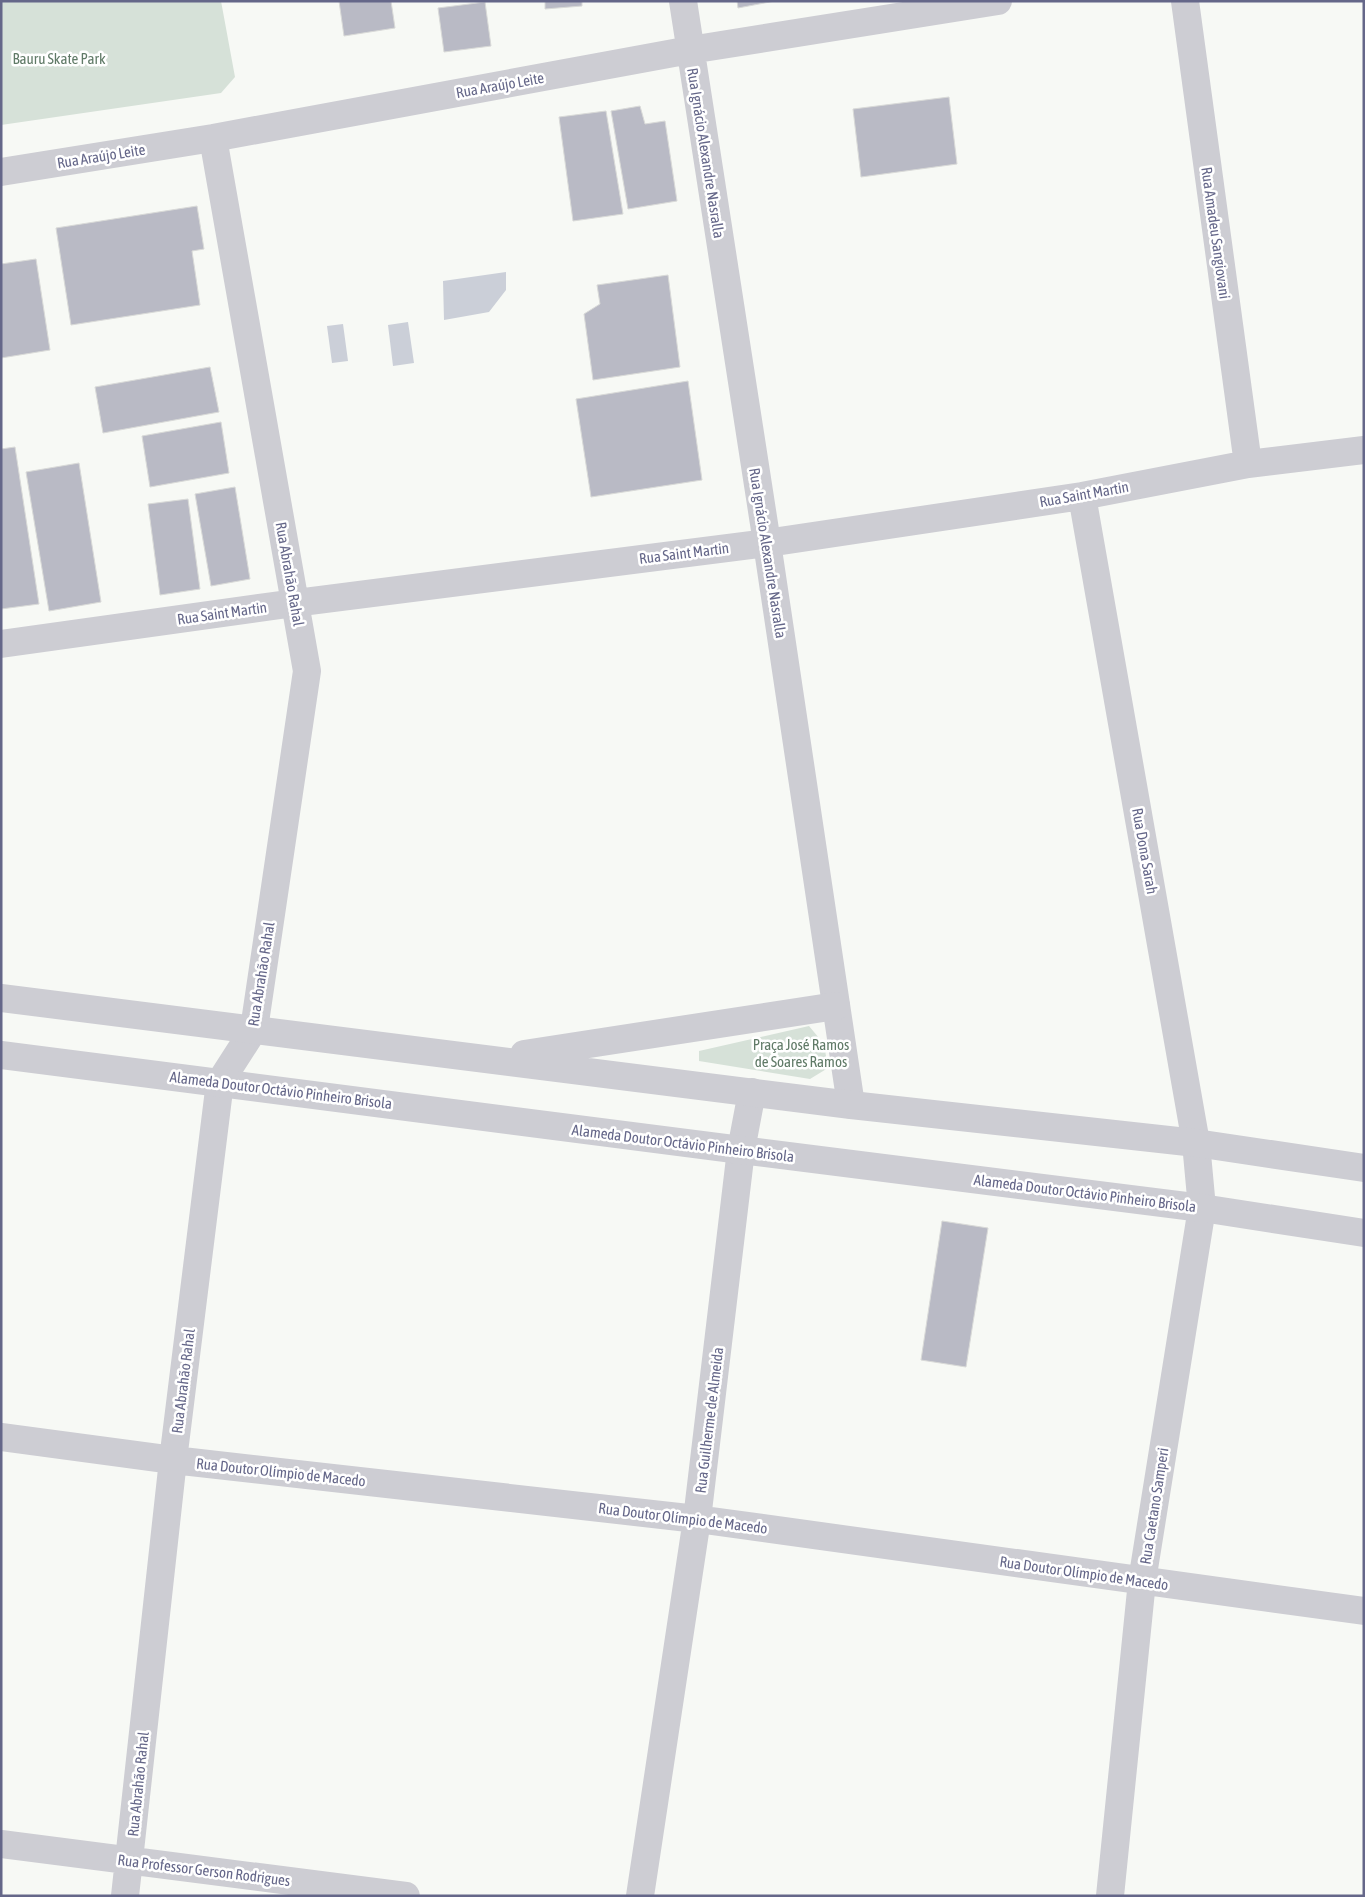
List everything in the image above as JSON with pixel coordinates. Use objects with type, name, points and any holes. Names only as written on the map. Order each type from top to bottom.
[{"type":"street","name":"Rua Ignácio Alexandre Nasralla","points":[[683,1],[767,543],[851,1105]]},
{"type":"street","name":"Rua Araújo Leite","points":[[1,172],[213,138],[690,50],[998,1]]},
{"type":"street","name":"Rua Amadeu Sangiovani","points":[[1185,1],[1248,464]]},
{"type":"street","name":"Rua Abrahão Rahal","points":[[125,1896],[173,1460],[220,1082],[254,1029],[307,671],[213,138]]},
{"type":"street","name":"Rua Saint Martin","points":[[1,644],[295,603],[767,543],[1082,496],[1248,464],[1364,450]]},
{"type":"street","name":"Rua Dona Sarah","points":[[1082,496],[1196,1144],[1202,1208]]},
{"type":"street","points":[[1,998],[851,1105],[1196,1144],[1364,1168]]},
{"type":"street","points":[[494,1059],[836,1006]]},
{"type":"street","name":"Alameda Doutor Octávio Pinheiro Brisola","points":[[1,1055],[1202,1208],[1364,1233]]},
{"type":"street","name":"Rua Guilherme de Almeida","points":[[640,1896],[697,1518],[741,1150],[752,1092]]},
{"type":"street","name":"Rua Caetano Samperi","points":[[1110,1896],[1142,1582],[1202,1208]]},
{"type":"street","name":"Rua Doutor Olímpio de Macedo","points":[[1,1437],[173,1460],[697,1518],[1142,1582],[1364,1611]]},
{"type":"street","name":"Rua Professor Gerson Rodrigues","points":[[1,1844],[406,1896]]},
{"type":"green space","name":"Bauru Skate Park","points":[[1,1],[221,1],[235,77],[221,93],[1,125]]},
{"type":"green space","name":"Praça José Ramos de Soares Ramos","points":[[809,1026],[824,1044],[828,1068],[810,1079],[699,1061],[699,1051]]},
{"type":"shaded area","points":[[506,272],[506,290],[489,312],[444,320],[443,281]]},
{"type":"shaded area","points":[[408,322],[414,363],[393,366],[388,325]]},
{"type":"shaded area","points":[[343,324],[348,361],[332,363],[327,326]]},
{"type":"building","points":[[339,1],[391,1],[395,28],[344,36]]},
{"type":"building","points":[[545,1],[582,1],[582,6],[545,9]]},
{"type":"building","points":[[737,1],[775,1],[738,8]]},
{"type":"building","points":[[485,2],[491,46],[444,52],[438,8]]},
{"type":"building","points":[[949,97],[957,164],[861,177],[853,109]]},
{"type":"building","points":[[640,106],[645,124],[665,121],[677,201],[628,209],[611,111]]},
{"type":"building","points":[[606,111],[623,214],[573,221],[559,117]]},
{"type":"building","points":[[197,206],[204,249],[192,251],[200,305],[71,325],[56,228]]},
{"type":"building","points":[[36,259],[50,350],[1,358],[1,264]]},
{"type":"building","points":[[668,275],[680,367],[593,380],[584,314],[600,304],[597,285]]},
{"type":"building","points":[[210,367],[219,412],[103,433],[95,387]]},
{"type":"building","points":[[688,381],[702,480],[591,497],[576,399]]},
{"type":"building","points":[[221,422],[229,473],[150,487],[142,436]]},
{"type":"building","points":[[15,447],[39,604],[1,609],[1,449]]},
{"type":"building","points":[[79,463],[101,602],[49,611],[26,472]]},
{"type":"building","points":[[235,487],[250,579],[211,586],[195,494]]},
{"type":"building","points":[[188,499],[200,589],[160,595],[148,504]]},
{"type":"building","points":[[942,1221],[988,1228],[966,1367],[921,1360]]}]
